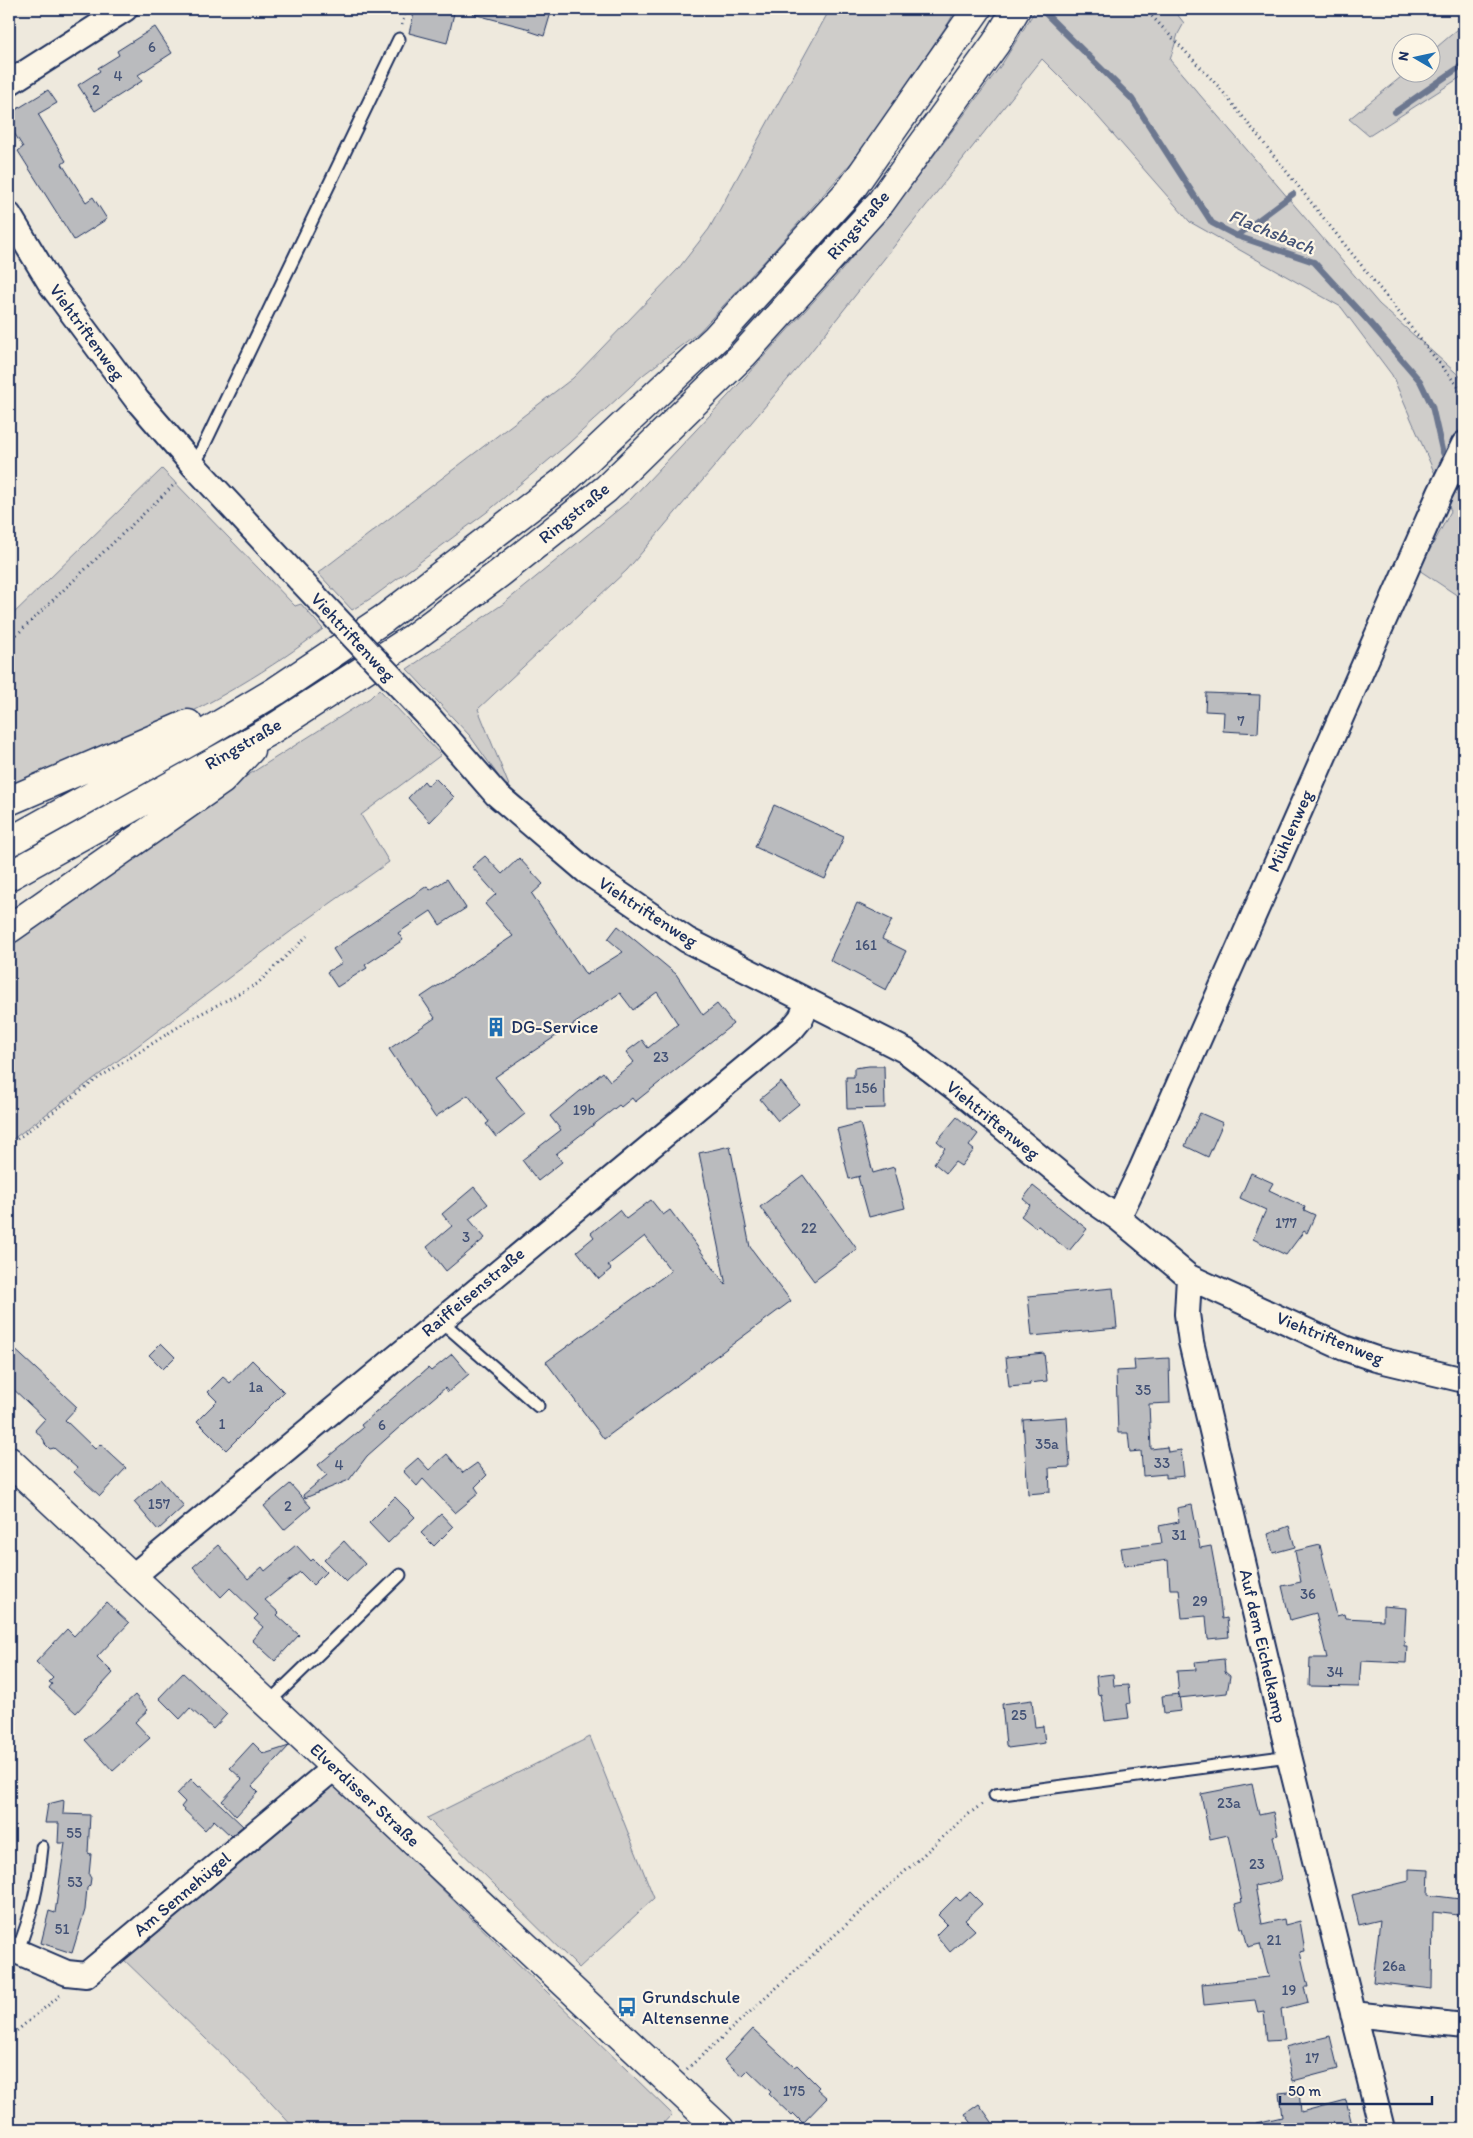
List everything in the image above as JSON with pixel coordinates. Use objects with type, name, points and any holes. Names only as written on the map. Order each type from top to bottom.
[{"type":"main road","name":"Ringstraße","points":[[9,876],[271,730],[413,638],[500,573],[606,489],[742,355],[881,202],[996,43],[1016,9]]},
{"type":"main road","name":"Ringstraße","points":[[9,842],[276,691],[385,618],[564,482],[716,338],[852,188],[974,15]]},
{"type":"main road","points":[[9,801],[184,727],[240,692],[276,691]]},
{"type":"main road","points":[[9,929],[222,780],[271,730]]},
{"type":"main road","name":"Elverdisser Straße","points":[[9,1461],[720,2129]]},
{"type":"street","points":[[9,83],[101,17],[125,9]]},
{"type":"street","name":"Viehtriftenweg","points":[[9,215],[52,286],[95,345],[137,400],[194,466],[427,715],[496,794],[586,871],[687,940],[906,1051],[955,1088],[1089,1198],[1118,1218],[1189,1276],[1344,1348],[1376,1360],[1464,1380]]},
{"type":"street","name":"Mühlenweg","points":[[1118,1218],[1142,1170],[1440,493],[1464,444]]},
{"type":"street","name":"Raiffeisenstraße","points":[[132,1577],[792,1029],[801,1018],[808,1002]]},
{"type":"street","name":"Auf dem Eichelkamp","points":[[1189,1276],[1187,1314],[1190,1342],[1289,1756],[1382,2129]]},
{"type":"street","name":"Am Sennehügel","points":[[86,1975],[335,1767]]},
{"type":"street","points":[[13,1950],[67,1973],[86,1975]]},
{"type":"street","points":[[1353,2014],[1464,2026]]},
{"type":"lane","points":[[194,466],[399,39]]},
{"type":"lane","points":[[440,1320],[538,1406]]},
{"type":"lane","points":[[267,1704],[400,1575]]},
{"type":"lane","points":[[995,1795],[1289,1756]]},
{"type":"lane","points":[[13,1950],[30,1918],[39,1884],[42,1847]]},
{"type":"path","points":[[1145,9],[1218,87],[1464,394]]},
{"type":"path","points":[[9,642],[194,466]]},
{"type":"path","points":[[9,1145],[106,1074],[189,1020],[257,984],[307,936]]},
{"type":"path","points":[[673,2085],[684,2071],[965,1817],[995,1795]]},
{"type":"path","points":[[9,2037],[86,1975]]},
{"type":"shaded area","points":[[830,9],[956,9],[860,153],[699,332],[643,375],[569,443],[487,512],[373,597],[352,610],[318,573],[573,378],[678,269],[709,229]]},
{"type":"shaded area","points":[[1036,9],[1173,9],[1184,23],[1178,34],[1170,60],[1379,304],[1464,380],[1464,600],[1419,570],[1451,511],[1392,375],[1341,307],[1190,222],[1085,102],[1042,59],[805,359],[627,570],[478,709],[514,798],[470,736],[407,669],[503,604],[630,500],[728,396],[841,271],[923,170],[1002,64]]},
{"type":"shaded area","points":[[1464,24],[1464,75],[1369,136],[1349,119],[1395,82],[1440,82],[1440,44]]},
{"type":"shaded area","points":[[162,469],[295,606],[301,604],[323,629],[262,672],[172,722],[9,789],[9,618]]},
{"type":"shaded area","points":[[379,689],[441,755],[361,815],[389,862],[294,929],[9,1142],[9,944],[204,803],[370,698]]},
{"type":"shaded area","points":[[590,1737],[654,1898],[579,1968],[427,1818]]},
{"type":"shaded area","points":[[331,1781],[672,2114],[658,2129],[295,2129],[260,2091],[120,1956]]},
{"type":"building","points":[[415,9],[455,9],[447,43],[409,33]]},
{"type":"building","points":[[474,9],[552,9],[544,36],[529,31],[530,29],[473,14]]},
{"type":"building","points":[[155,27],[172,53],[138,75],[142,81],[95,111],[78,85],[100,71],[98,68],[119,55],[117,51]]},
{"type":"building","points":[[48,90],[57,103],[38,114],[66,161],[62,164],[86,202],[93,197],[107,219],[74,240],[18,151],[23,147],[9,125],[9,114]]},
{"type":"building","points":[[1206,693],[1260,695],[1258,733],[1223,731],[1224,712],[1205,711]]},
{"type":"building","points":[[435,778],[454,797],[430,822],[408,798],[424,781],[428,786]]},
{"type":"building","points":[[774,805],[844,837],[825,879],[755,847]]},
{"type":"building","points":[[485,856],[502,874],[519,858],[543,884],[532,894],[586,975],[623,952],[608,939],[618,926],[676,974],[703,1015],[717,1004],[733,1024],[635,1102],[632,1098],[621,1107],[619,1105],[556,1154],[562,1162],[538,1181],[522,1160],[561,1130],[550,1116],[603,1072],[610,1081],[634,1062],[626,1052],[642,1040],[648,1048],[678,1024],[657,992],[633,1010],[620,993],[495,1077],[525,1114],[496,1137],[486,1124],[489,1122],[468,1095],[435,1117],[389,1049],[435,1018],[421,997],[513,936],[485,904],[496,894],[472,867]]},
{"type":"building","points":[[447,879],[466,908],[440,925],[431,911],[398,933],[403,940],[365,965],[367,968],[337,987],[327,972],[342,963],[333,949],[427,886],[430,890]]},
{"type":"building","points":[[857,903],[892,920],[882,939],[906,951],[886,990],[830,960]]},
{"type":"building","points":[[884,1066],[885,1108],[847,1109],[846,1077],[854,1077],[854,1068]]},
{"type":"building","points":[[781,1082],[799,1104],[778,1121],[760,1099]]},
{"type":"building","points":[[1200,1113],[1223,1123],[1208,1157],[1185,1146]]},
{"type":"building","points":[[957,1117],[978,1134],[969,1146],[974,1150],[961,1166],[955,1162],[946,1173],[934,1163],[945,1148],[937,1141]]},
{"type":"building","points":[[860,1123],[873,1173],[894,1167],[905,1208],[869,1217],[858,1177],[860,1176],[849,1179],[837,1129]]},
{"type":"building","points":[[730,1146],[750,1247],[791,1301],[604,1439],[546,1362],[671,1271],[645,1236],[608,1265],[611,1269],[599,1279],[577,1251],[594,1237],[591,1233],[619,1210],[626,1219],[651,1200],[663,1215],[670,1210],[726,1285],[699,1153]]},
{"type":"building","points":[[1251,1173],[1273,1183],[1269,1190],[1305,1207],[1304,1210],[1315,1215],[1307,1233],[1304,1231],[1286,1255],[1253,1239],[1266,1210],[1240,1198]]},
{"type":"building","points":[[803,1175],[857,1249],[814,1281],[760,1207]]},
{"type":"building","points":[[1033,1186],[1087,1229],[1069,1251],[1037,1225],[1035,1227],[1021,1216],[1030,1205],[1023,1199]]},
{"type":"building","points":[[474,1187],[488,1204],[469,1219],[485,1238],[446,1271],[427,1247],[452,1226],[442,1214]]},
{"type":"building","points":[[1113,1288],[1117,1328],[1032,1336],[1028,1296]]},
{"type":"building","points":[[161,1343],[175,1357],[163,1369],[149,1355]]},
{"type":"building","points":[[9,1344],[77,1407],[65,1420],[95,1449],[100,1444],[126,1468],[100,1496],[74,1472],[77,1468],[54,1448],[50,1449],[35,1430],[45,1419],[9,1385]]},
{"type":"building","points":[[1044,1353],[1047,1381],[1009,1387],[1006,1357]]},
{"type":"building","points":[[452,1354],[469,1374],[448,1392],[445,1388],[403,1424],[367,1456],[349,1480],[305,1498],[303,1495],[327,1475],[318,1465],[363,1428],[361,1425],[428,1368],[431,1371]]},
{"type":"building","points":[[1169,1358],[1170,1403],[1149,1404],[1151,1449],[1167,1447],[1168,1452],[1181,1450],[1184,1476],[1166,1478],[1166,1474],[1143,1476],[1141,1451],[1130,1452],[1128,1433],[1118,1433],[1116,1371],[1135,1370],[1134,1360]]},
{"type":"building","points":[[252,1360],[284,1392],[226,1450],[197,1421],[217,1401],[208,1392],[223,1377],[230,1383]]},
{"type":"building","points":[[1067,1417],[1070,1467],[1049,1468],[1050,1492],[1028,1494],[1023,1420]]},
{"type":"building","points":[[447,1454],[463,1473],[477,1463],[487,1475],[475,1487],[479,1493],[455,1513],[423,1479],[417,1486],[403,1471],[418,1458],[429,1470]]},
{"type":"building","points":[[160,1479],[184,1506],[158,1530],[134,1502]]},
{"type":"building","points":[[290,1484],[311,1507],[284,1530],[264,1506]]},
{"type":"building","points":[[395,1497],[415,1517],[388,1543],[369,1523]]},
{"type":"building","points":[[1192,1505],[1200,1548],[1211,1546],[1222,1619],[1227,1618],[1229,1637],[1208,1639],[1206,1616],[1182,1618],[1179,1589],[1170,1589],[1168,1560],[1124,1566],[1121,1548],[1162,1543],[1159,1526],[1179,1522],[1177,1508]]},
{"type":"building","points":[[441,1514],[453,1527],[434,1546],[421,1533]]},
{"type":"building","points":[[1289,1526],[1295,1547],[1273,1553],[1268,1534]]},
{"type":"building","points":[[344,1541],[365,1564],[346,1582],[324,1560]]},
{"type":"building","points":[[218,1545],[248,1579],[262,1567],[265,1571],[296,1545],[311,1561],[313,1559],[326,1572],[313,1585],[300,1572],[265,1600],[279,1613],[277,1615],[299,1635],[275,1661],[252,1640],[263,1627],[254,1619],[258,1615],[230,1588],[221,1597],[193,1567]]},
{"type":"building","points":[[1320,1545],[1337,1616],[1344,1614],[1345,1618],[1383,1620],[1383,1606],[1406,1608],[1404,1646],[1407,1646],[1406,1663],[1361,1661],[1359,1687],[1309,1686],[1310,1658],[1327,1658],[1316,1613],[1290,1620],[1282,1586],[1301,1582],[1295,1551]]},
{"type":"building","points":[[106,1602],[129,1623],[97,1657],[113,1673],[76,1713],[49,1688],[52,1684],[49,1682],[53,1678],[36,1662],[67,1629],[74,1636]]},
{"type":"building","points":[[1224,1659],[1225,1672],[1230,1676],[1227,1693],[1179,1698],[1177,1671],[1196,1670],[1195,1662]]},
{"type":"building","points":[[183,1673],[227,1714],[213,1729],[190,1708],[180,1719],[159,1698]]},
{"type":"building","points":[[1113,1674],[1114,1686],[1128,1685],[1130,1703],[1127,1704],[1129,1718],[1105,1721],[1101,1694],[1098,1695],[1096,1676]]},
{"type":"building","points":[[1179,1694],[1181,1711],[1164,1713],[1162,1696]]},
{"type":"building","points":[[135,1695],[148,1710],[135,1722],[150,1738],[113,1771],[85,1740]]},
{"type":"building","points":[[1032,1700],[1035,1727],[1043,1726],[1045,1743],[1008,1748],[1006,1745],[1002,1704]]},
{"type":"building","points":[[253,1743],[264,1754],[289,1746],[252,1786],[258,1792],[236,1816],[222,1801],[242,1779],[230,1768]]},
{"type":"building","points":[[191,1779],[199,1787],[201,1786],[243,1826],[231,1836],[214,1820],[205,1830],[181,1807],[185,1802],[177,1794]]},
{"type":"building","points":[[1252,1784],[1259,1815],[1273,1812],[1278,1835],[1273,1836],[1282,1880],[1255,1886],[1262,1924],[1284,1919],[1285,1925],[1300,1921],[1305,1951],[1300,1952],[1308,1987],[1304,1987],[1308,2002],[1281,2009],[1285,2040],[1267,2041],[1264,2012],[1258,2013],[1255,2000],[1204,2005],[1202,1984],[1269,1977],[1260,1944],[1248,1947],[1243,1928],[1241,1928],[1235,1904],[1242,1902],[1228,1835],[1210,1839],[1201,1794]]},
{"type":"building","points":[[64,1800],[63,1814],[90,1815],[88,1853],[91,1854],[89,1875],[91,1878],[90,1885],[87,1888],[85,1910],[72,1953],[41,1943],[49,1911],[55,1913],[65,1843],[58,1843],[59,1823],[45,1823],[48,1804]]},
{"type":"building","points":[[1409,1869],[1429,1870],[1428,1895],[1460,1899],[1458,1915],[1433,1912],[1432,1989],[1373,1982],[1380,1920],[1359,1925],[1352,1895],[1409,1881]]},
{"type":"building","points":[[970,1892],[982,1904],[965,1920],[975,1930],[950,1952],[936,1935],[947,1924],[938,1915],[956,1897],[960,1901]]},
{"type":"building","points":[[753,2029],[794,2067],[797,2065],[827,2098],[803,2123],[794,2114],[792,2116],[769,2094],[771,2092],[748,2070],[742,2076],[724,2060]]},
{"type":"building","points":[[1330,2036],[1338,2069],[1293,2081],[1285,2047]]},
{"type":"building","points":[[1299,2091],[1301,2112],[1346,2100],[1353,2129],[1256,2129],[1256,2123],[1282,2117],[1279,2093]]},
{"type":"building","points":[[979,2104],[997,2129],[976,2129],[965,2114]]},
{"type":"waterway","name":"Flachsbach","points":[[1041,9],[1132,99],[1212,223],[1237,236],[1314,262],[1370,323],[1420,381],[1432,406],[1442,450],[1448,464]]},
{"type":"waterway","points":[[1395,112],[1464,64]]},
{"type":"waterway","points":[[1237,236],[1293,194]]},
{"type":"waterway","name":"Flachsbach","points":[[1455,477],[1464,496]]},
{"type":"place","name":"DG-Service","points":[[496,1027]]},
{"type":"place","name":"Grundschule Altensenne","points":[[627,2007]]}]
